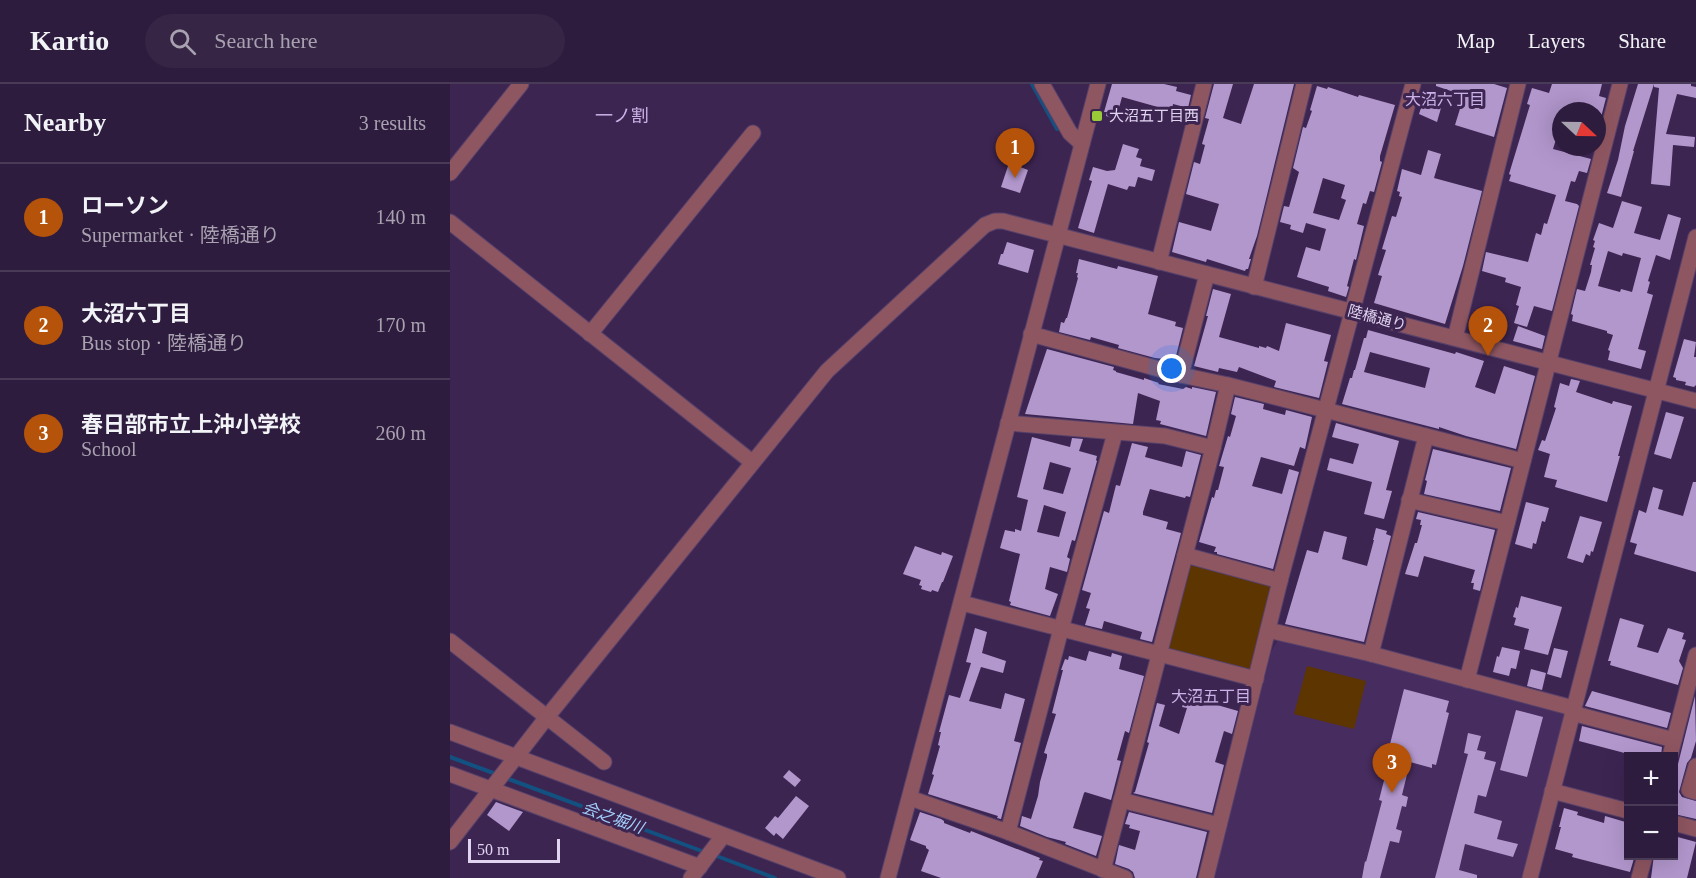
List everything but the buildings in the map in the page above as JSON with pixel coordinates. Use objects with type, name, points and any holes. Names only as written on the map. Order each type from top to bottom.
[{"type":"street","points":[[450,173],[521,84]]},
{"type":"street","points":[[1042,84],[1070,133],[1082,144]]},
{"type":"street","points":[[888,878],[1098,84]]},
{"type":"street","points":[[1159,262],[1204,84]]},
{"type":"street","points":[[1254,287],[1304,84]]},
{"type":"street","points":[[1206,878],[1280,581],[1413,84]]},
{"type":"street","points":[[1455,339],[1518,84]]},
{"type":"street","points":[[1467,680],[1620,84]]},
{"type":"street","points":[[590,334],[753,133]]},
{"type":"street","name":"陸橋通り","points":[[450,842],[547,717],[827,370],[985,225],[994,221],[1058,234],[1696,401]]},
{"type":"street","points":[[450,222],[752,462]]},
{"type":"street","points":[[1530,878],[1696,237]]},
{"type":"street","points":[[1180,375],[1207,274]]},
{"type":"street","points":[[1031,334],[1180,375],[1228,385],[1523,461]]},
{"type":"street","points":[[1103,870],[1228,385]]},
{"type":"street","points":[[1008,423],[1165,436],[1213,448]]},
{"type":"street","points":[[1008,832],[1060,629],[1115,433]]},
{"type":"street","points":[[1371,654],[1426,436]]},
{"type":"street","points":[[1409,500],[1507,523]]},
{"type":"street","points":[[1185,555],[1280,581]]},
{"type":"street","points":[[962,603],[1256,679]]},
{"type":"street","points":[[1268,630],[1371,654],[1467,680],[1674,740]]},
{"type":"street","points":[[450,641],[604,762]]},
{"type":"street","points":[[1671,752],[1691,694],[1696,655]]},
{"type":"street","points":[[450,732],[838,878]]},
{"type":"street","points":[[1696,765],[1689,790],[1696,792]]},
{"type":"street","points":[[450,774],[695,872],[723,836]]},
{"type":"street","points":[[1552,791],[1624,810]]},
{"type":"street","points":[[910,798],[1008,832],[1125,878]]},
{"type":"street","points":[[1121,800],[1219,825]]},
{"type":"street","points":[[1678,824],[1696,829]]},
{"type":"street","points":[[1639,878],[1644,860]]},
{"type":"shaded area","points":[[1191,564],[1275,584],[1252,671],[1169,649]]},
{"type":"shaded area","points":[[1278,640],[1573,708],[1522,878],[1214,878],[1271,652]]},
{"type":"shaded area","points":[[1307,666],[1366,681],[1354,729],[1294,714]]},
{"type":"waterway","points":[[1032,84],[1057,129]]},
{"type":"waterway","name":"会之堀川","points":[[450,757],[496,774]]},
{"type":"waterway","name":"会之堀川","points":[[506,778],[707,853]]},
{"type":"waterway","name":"会之堀川","points":[[714,855],[775,878]]},
{"type":"place","name":"大沼五丁目西","points":[[1097,116]]},
{"type":"place","name":"ローソン","points":[[1015,178]]},
{"type":"place","name":"大沼六丁目","points":[[1488,356]]},
{"type":"place","name":"春日部市立上沖小学校","points":[[1392,793]]},
{"type":"district","name":"大沼六丁目","points":[[1445,99]]},
{"type":"district","name":"一ノ割","points":[[622,116]]},
{"type":"district","name":"大沼五丁目","points":[[1211,696]]}]
